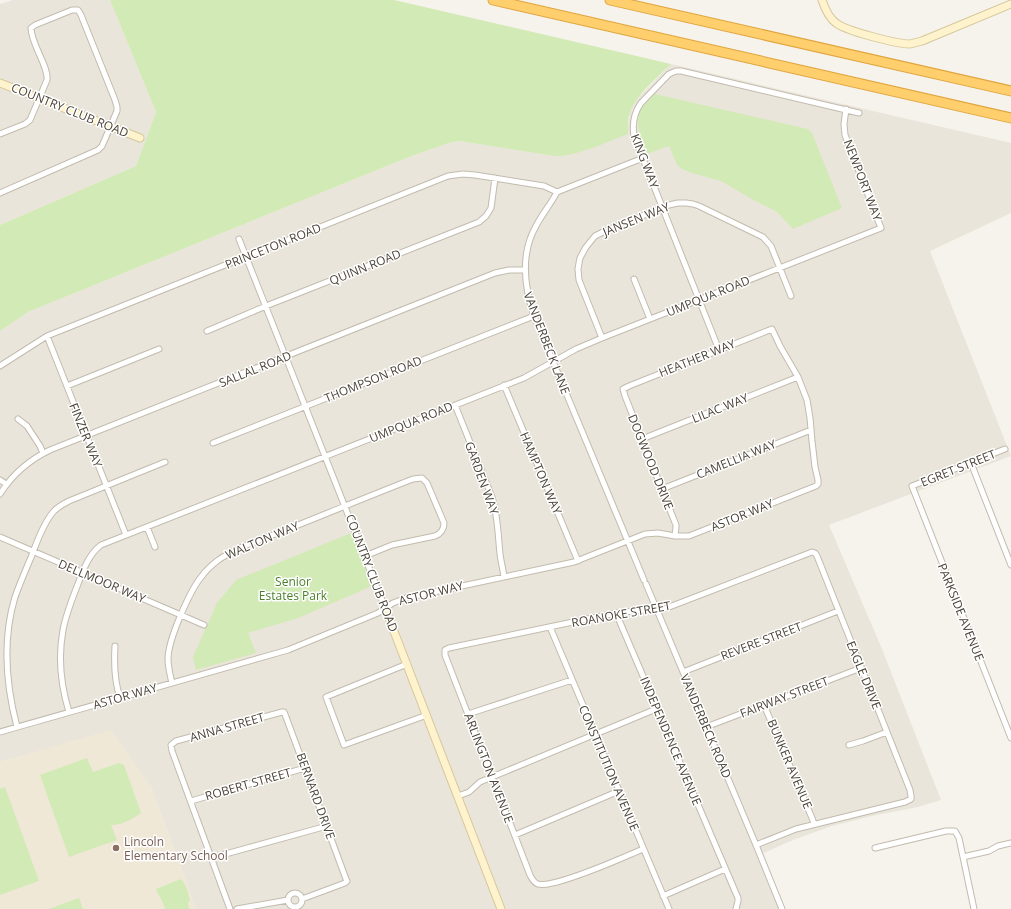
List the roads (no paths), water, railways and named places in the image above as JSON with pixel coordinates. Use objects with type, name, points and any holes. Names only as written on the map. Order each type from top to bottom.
[{"type":"highway","points":[[493,0],[1011,118]]},
{"type":"highway","points":[[610,0],[1011,91]]},
{"type":"street","points":[[822,0],[830,16],[837,24],[851,30],[883,39],[910,44],[922,41],[1011,4]]},
{"type":"street","points":[[0,134],[28,122],[32,117],[47,77],[32,35],[31,28],[72,10],[78,10],[82,15],[117,104],[117,111],[102,146],[98,150],[0,192]]},
{"type":"street","name":"KING WAY","points":[[719,350],[633,131],[635,113],[641,103],[665,77],[672,72],[681,71],[859,113]]},
{"type":"street","name":"COUNTRY CLUB ROAD","points":[[0,83],[140,138]]},
{"type":"street","name":"NEWPORT WAY","points":[[846,109],[844,124],[845,135],[881,228]]},
{"type":"street","points":[[557,192],[643,158]]},
{"type":"street","name":"PRINCETON ROAD","points":[[0,366],[47,336],[448,176],[468,175],[495,178],[544,186],[557,192]]},
{"type":"street","name":"QUINN ROAD","points":[[206,331],[478,222],[486,216],[491,208],[495,178]]},
{"type":"street","name":"VANDERBECK LANE","points":[[557,192],[532,234],[524,270],[527,293],[534,316],[645,582]]},
{"type":"street","name":"JANSEN WAY","points":[[602,338],[579,280],[578,269],[583,252],[589,243],[599,234],[674,204],[693,204],[763,237],[768,243],[780,268],[791,296]]},
{"type":"street","name":"UMPQUA ROAD","points":[[69,712],[62,685],[60,655],[62,630],[68,609],[82,573],[89,558],[98,548],[126,535],[533,374],[576,349],[602,338],[881,228]]},
{"type":"street","name":"COUNTRY CLUB ROAD","points":[[239,239],[326,456],[501,909]]},
{"type":"street","name":"SALLAL ROAD","points":[[0,494],[6,484],[21,469],[43,453],[495,273],[509,270],[524,270]]},
{"type":"street","points":[[634,279],[650,319]]},
{"type":"street","name":"THOMPSON ROAD","points":[[213,443],[534,316]]},
{"type":"street","name":"HEATHER WAY","points":[[623,389],[772,329],[798,377]]},
{"type":"street","name":"FINZER WAY","points":[[47,336],[126,535]]},
{"type":"street","points":[[67,386],[159,349]]},
{"type":"street","points":[[798,377],[807,400],[810,413],[811,430]]},
{"type":"street","name":"LILAC WAY","points":[[642,439],[798,377]]},
{"type":"street","name":"HAMPTON WAY","points":[[504,385],[578,561]]},
{"type":"street","name":"DOGWOOD DRIVE","points":[[623,389],[676,525],[675,536]]},
{"type":"street","name":"GARDEN WAY","points":[[455,405],[496,510],[500,554],[504,577]]},
{"type":"street","points":[[18,419],[27,426],[43,453]]},
{"type":"street","name":"ASTOR WAY","points":[[0,732],[294,648],[378,613],[393,603],[412,596],[578,561],[640,536],[658,533],[685,537],[694,534],[818,484],[811,430]]},
{"type":"street","name":"CAMELLIA WAY","points":[[662,489],[811,430]]},
{"type":"street","name":"EGRET STREET","points":[[912,486],[1005,449]]},
{"type":"street","points":[[17,727],[12,711],[8,680],[7,666],[9,626],[15,598],[33,551],[46,523],[53,512],[69,501],[165,462]]},
{"type":"street","points":[[971,463],[1011,565]]},
{"type":"street","name":"WALTON WAY","points":[[172,683],[168,668],[168,659],[172,639],[181,615],[200,579],[207,570],[219,560],[233,551],[416,478],[422,478],[429,487],[444,523],[440,533],[435,536],[392,545],[365,556]]},
{"type":"street","points":[[0,480],[6,484]]},
{"type":"street","name":"PARKSIDE AVENUE","points":[[912,486],[1011,738]]},
{"type":"street","points":[[147,527],[155,547]]},
{"type":"street","name":"DELLMOOR WAY","points":[[0,537],[204,625]]},
{"type":"street","name":"ROANOKE STREET","points":[[445,650],[616,613],[648,609],[664,609],[815,552]]},
{"type":"street","name":"EAGLE DRIVE","points":[[814,824],[902,803],[911,799],[910,790],[815,552]]},
{"type":"street","name":"VANDERBECK ROAD","points":[[645,582],[782,909]]},
{"type":"street","name":"REVERE STREET","points":[[683,672],[838,611]]},
{"type":"street","name":"INDEPENDENCE AVENUE","points":[[616,613],[738,898],[736,909]]},
{"type":"street","name":"CONSTITUTION AVENUE","points":[[550,628],[669,909]]},
{"type":"street","points":[[115,646],[114,664],[116,684],[120,697]]},
{"type":"street","name":"ARLINGTON AVENUE","points":[[445,650],[468,714],[532,879],[537,884],[549,884],[576,876],[643,849]]},
{"type":"street","points":[[407,664],[326,697],[344,744],[426,715]]},
{"type":"street","name":"FAIRWAY STREET","points":[[706,727],[861,668]]},
{"type":"street","points":[[468,714],[572,680]]},
{"type":"street","name":"BUNKER AVENUE","points":[[764,705],[814,824]]},
{"type":"street","points":[[458,796],[469,792],[480,782],[656,709]]},
{"type":"street","name":"ANNA STREET","points":[[190,801],[171,745],[176,742],[278,712],[284,712]]},
{"type":"street","name":"BERNARD DRIVE","points":[[284,712],[347,882],[302,899]]},
{"type":"street","points":[[849,745],[887,732]]},
{"type":"street","name":"ROBERT STREET","points":[[190,801],[305,768]]},
{"type":"street","points":[[515,835],[619,791]]},
{"type":"street","points":[[190,801],[230,909]]},
{"type":"street","points":[[756,845],[784,833],[814,824]]},
{"type":"street","points":[[211,858],[326,826]]},
{"type":"street","points":[[875,848],[946,830],[955,831],[959,838],[974,909]]},
{"type":"street","points":[[963,857],[985,852],[998,846],[1011,843]]},
{"type":"street","points":[[663,896],[725,870]]},
{"type":"street","points":[[296,893],[301,896],[302,899],[300,908],[292,908],[288,900],[290,895],[296,893]]},
{"type":"street","points":[[237,909],[288,900]]},
{"type":"place","name":"Lincoln Elementary School","points":[[116,848]]},
{"type":"park label","name":"Senior Estates Park","points":[[293,588]]}]
